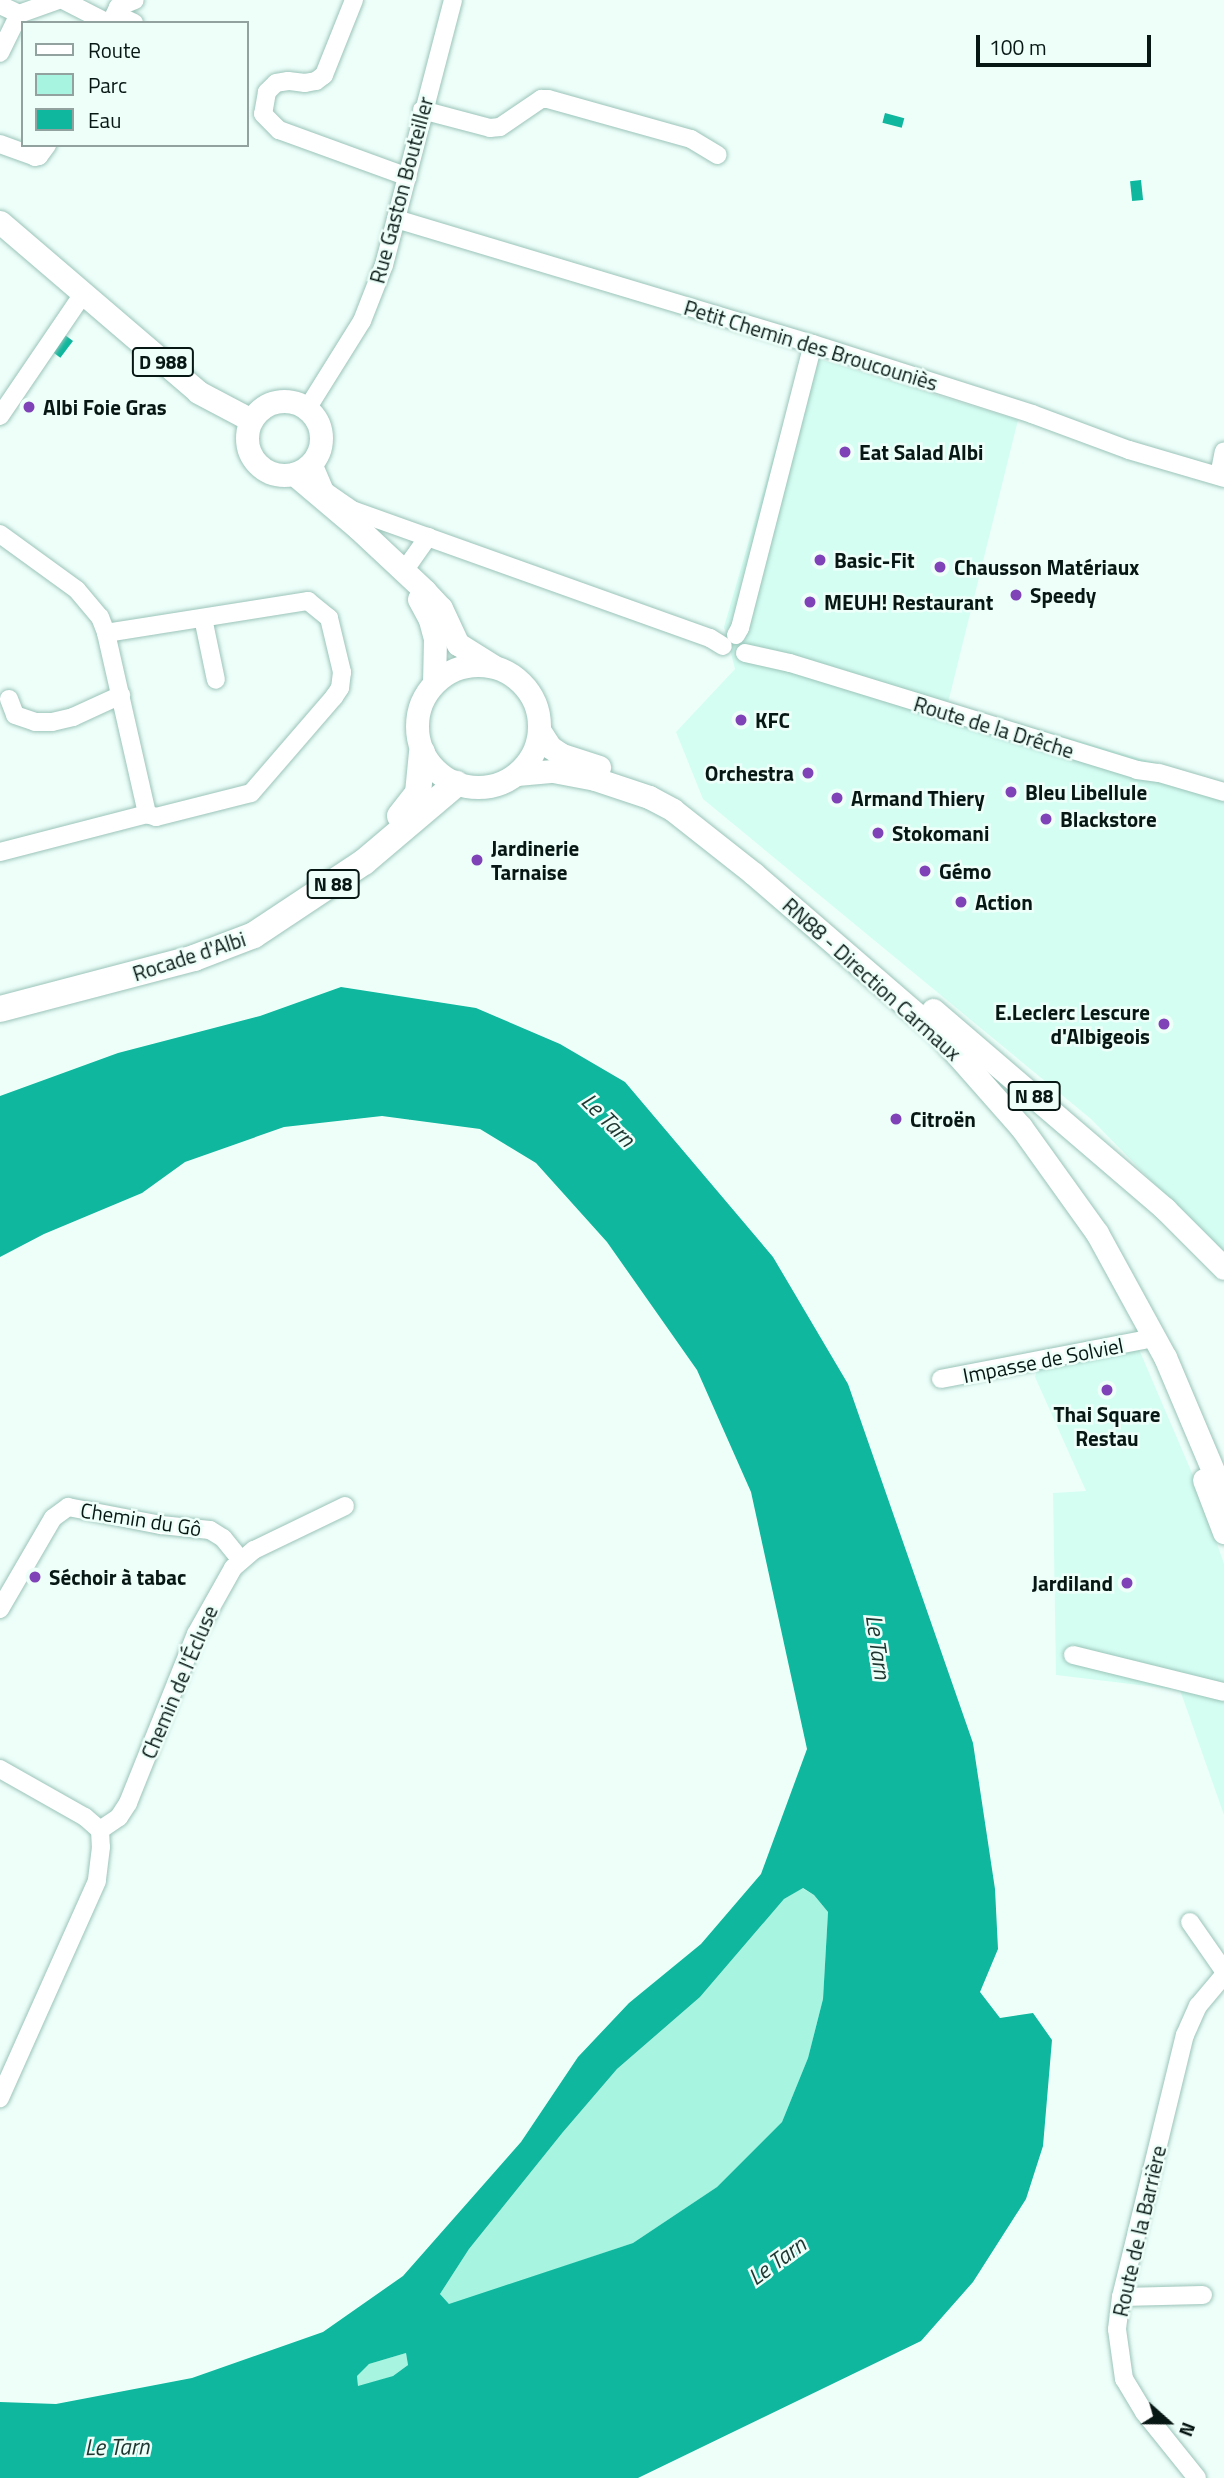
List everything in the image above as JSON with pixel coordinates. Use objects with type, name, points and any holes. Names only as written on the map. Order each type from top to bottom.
[{"type":"highway","name":"Rocade d'Albi","points":[[0,993],[168,948],[216,933],[266,911],[394,822],[410,806],[418,793],[422,777],[422,752]]},
{"type":"highway","name":"Rocade d'Albi","points":[[0,1009],[194,958],[254,935],[364,862],[456,784]]},
{"type":"main road","points":[[0,222],[83,294]]},
{"type":"main road","name":"D 988","points":[[83,294],[198,392],[251,420]]},
{"type":"main road","points":[[290,401],[307,409],[320,430],[321,443],[303,468],[271,473],[259,466],[247,444],[251,420],[272,402],[290,401]]},
{"type":"main road","points":[[303,468],[441,608],[458,645],[522,683],[532,696],[540,730],[536,746],[517,774],[492,786],[474,788],[456,784],[436,771],[422,752],[417,734],[417,716],[423,698],[434,683],[461,667],[493,666]]},
{"type":"main road","points":[[404,571],[430,620],[435,639],[434,683]]},
{"type":"main road","name":"N 88","points":[[540,730],[550,747],[562,755],[633,780],[673,800],[737,843],[1165,1209],[1224,1268]]},
{"type":"main road","name":"RN88 - Direction Carmaux","points":[[517,774],[553,771],[595,779],[649,797],[673,810],[906,1003],[955,1051],[1021,1127],[1097,1233],[1165,1357],[1216,1495]]},
{"type":"main road","points":[[906,1003],[1032,1158],[1064,1202],[1144,1340],[1216,1495],[1224,1532]]},
{"type":"street","points":[[19,14],[61,0],[111,20],[118,7],[135,0]]},
{"type":"street","points":[[354,0],[324,75],[316,81],[305,83],[276,83],[267,92],[263,114],[279,130],[408,177]]},
{"type":"street","name":"Rue Gaston Bouteiller","points":[[307,409],[362,321],[384,265],[408,177],[422,110],[453,0]]},
{"type":"street","points":[[0,2],[19,14]]},
{"type":"street","points":[[0,52],[16,39],[19,14]]},
{"type":"street","points":[[422,110],[490,128],[500,127],[541,99],[548,99],[691,139],[718,155]]},
{"type":"street","points":[[0,144],[35,157],[46,147]]},
{"type":"street","name":"Petit Chemin des Broucouniès","points":[[396,219],[813,344],[1032,414],[1129,450],[1221,477]]},
{"type":"street","points":[[0,416],[83,294]]},
{"type":"street","points":[[738,645],[740,628],[813,344]]},
{"type":"street","points":[[1221,477],[1224,451]]},
{"type":"street","name":"Route de la Drêche","points":[[303,468],[326,491],[352,510],[710,638],[1137,770],[1159,773],[1224,792]]},
{"type":"street","points":[[0,534],[87,600],[106,633],[148,814]]},
{"type":"street","points":[[404,571],[428,537]]},
{"type":"street","points":[[0,852],[148,814],[156,817],[251,793],[340,688],[342,672],[329,618],[308,601],[106,633]]},
{"type":"street","points":[[203,618],[216,680]]},
{"type":"street","points":[[9,699],[15,715],[34,722],[52,722],[74,717],[121,695]]},
{"type":"street","name":"Impasse de Solviel","points":[[941,1378],[1144,1340]]},
{"type":"street","points":[[1216,1495],[1224,1547]]},
{"type":"street","name":"Chemin de l'Écluse","points":[[100,1830],[119,1817],[128,1803],[200,1624],[228,1576],[241,1560],[271,1541],[345,1506]]},
{"type":"street","name":"Chemin du Gô","points":[[0,1609],[53,1518],[68,1507],[162,1525],[210,1530],[223,1538],[241,1560]]},
{"type":"street","points":[[1073,1655],[1224,1692]]},
{"type":"street","points":[[0,1769],[51,1795],[100,1830],[101,1861],[97,1881],[0,2098]]},
{"type":"street","points":[[1190,1922],[1224,1973]]},
{"type":"street","name":"Route de la Barrière","points":[[1196,2478],[1144,2412],[1124,2379],[1117,2329],[1121,2297],[1185,2035],[1198,2006],[1224,1973]]},
{"type":"street","points":[[1121,2297],[1203,2295]]},
{"type":"shaded area","points":[[803,354],[1018,420],[948,703],[1224,783],[1224,1255],[1091,1119],[703,799],[676,732],[735,669],[724,627]]},
{"type":"shaded area","points":[[1138,1347],[1195,1480],[1224,1564],[1224,1815],[1180,1690],[1056,1675],[1053,1493],[1086,1491],[1035,1377],[1039,1364]]},
{"type":"green space","points":[[802,1888],[814,1895],[828,1912],[823,1999],[808,2058],[782,2122],[717,2187],[633,2243],[450,2305],[440,2294],[469,2249],[563,2132],[617,2069],[700,1997],[784,1899]]},
{"type":"green space","points":[[406,2353],[408,2365],[393,2376],[358,2387],[357,2376],[369,2364]]},
{"type":"water","points":[[885,113],[904,118],[902,128],[882,123]]},
{"type":"water","points":[[1141,180],[1143,200],[1132,201],[1130,181]]},
{"type":"water","points":[[65,335],[73,341],[60,358],[52,352]]},
{"type":"water","name":"Le Tarn","points":[[341,987],[476,1008],[560,1044],[625,1082],[773,1257],[848,1384],[973,1743],[995,1889],[998,1949],[980,1992],[1000,2018],[1033,2013],[1052,2040],[1043,2146],[1026,2199],[973,2282],[921,2341],[638,2478],[0,2478],[0,2402],[56,2404],[192,2378],[323,2332],[403,2276],[521,2142],[578,2057],[629,2003],[701,1944],[761,1874],[807,1749],[751,1492],[697,1370],[607,1242],[536,1163],[480,1129],[382,1116],[284,1127],[185,1162],[142,1193],[44,1234],[0,1257],[0,1096],[118,1053],[260,1016]],"holes":[[[803,1888],[814,1895],[828,1912],[823,1999],[808,2058],[782,2122],[717,2187],[633,2243],[449,2304],[440,2294],[469,2249],[563,2132],[617,2069],[700,1997],[784,1899]],[[406,2353],[408,2365],[393,2376],[358,2386],[357,2376],[369,2364]]]},
{"type":"place","name":"Albi Foie Gras","points":[[29,407]]},
{"type":"place","name":"Eat Salad Albi","points":[[845,452]]},
{"type":"place","name":"Basic-Fit","points":[[820,560]]},
{"type":"place","name":"Chausson Matériaux","points":[[940,567]]},
{"type":"place","name":"Speedy","points":[[1016,595]]},
{"type":"place","name":"MEUH! Restaurant","points":[[810,602]]},
{"type":"place","name":"KFC","points":[[741,720]]},
{"type":"place","name":"Orchestra","points":[[808,773]]},
{"type":"place","name":"Bleu Libellule","points":[[1011,792]]},
{"type":"place","name":"Armand Thiery","points":[[837,798]]},
{"type":"place","name":"Blackstore","points":[[1046,819]]},
{"type":"place","name":"Stokomani","points":[[878,833]]},
{"type":"place","name":"Jardinerie Tarnaise","points":[[477,860]]},
{"type":"place","name":"Gémo","points":[[925,871]]},
{"type":"place","name":"Action","points":[[961,902]]},
{"type":"place","name":"E.Leclerc Lescure d'Albigeois","points":[[1164,1024]]},
{"type":"place","name":"Citroën","points":[[896,1119]]},
{"type":"place","name":"Thai Square Restau","points":[[1107,1390]]},
{"type":"place","name":"Séchoir à tabac","points":[[35,1577]]},
{"type":"place","name":"Jardiland","points":[[1127,1583]]}]
